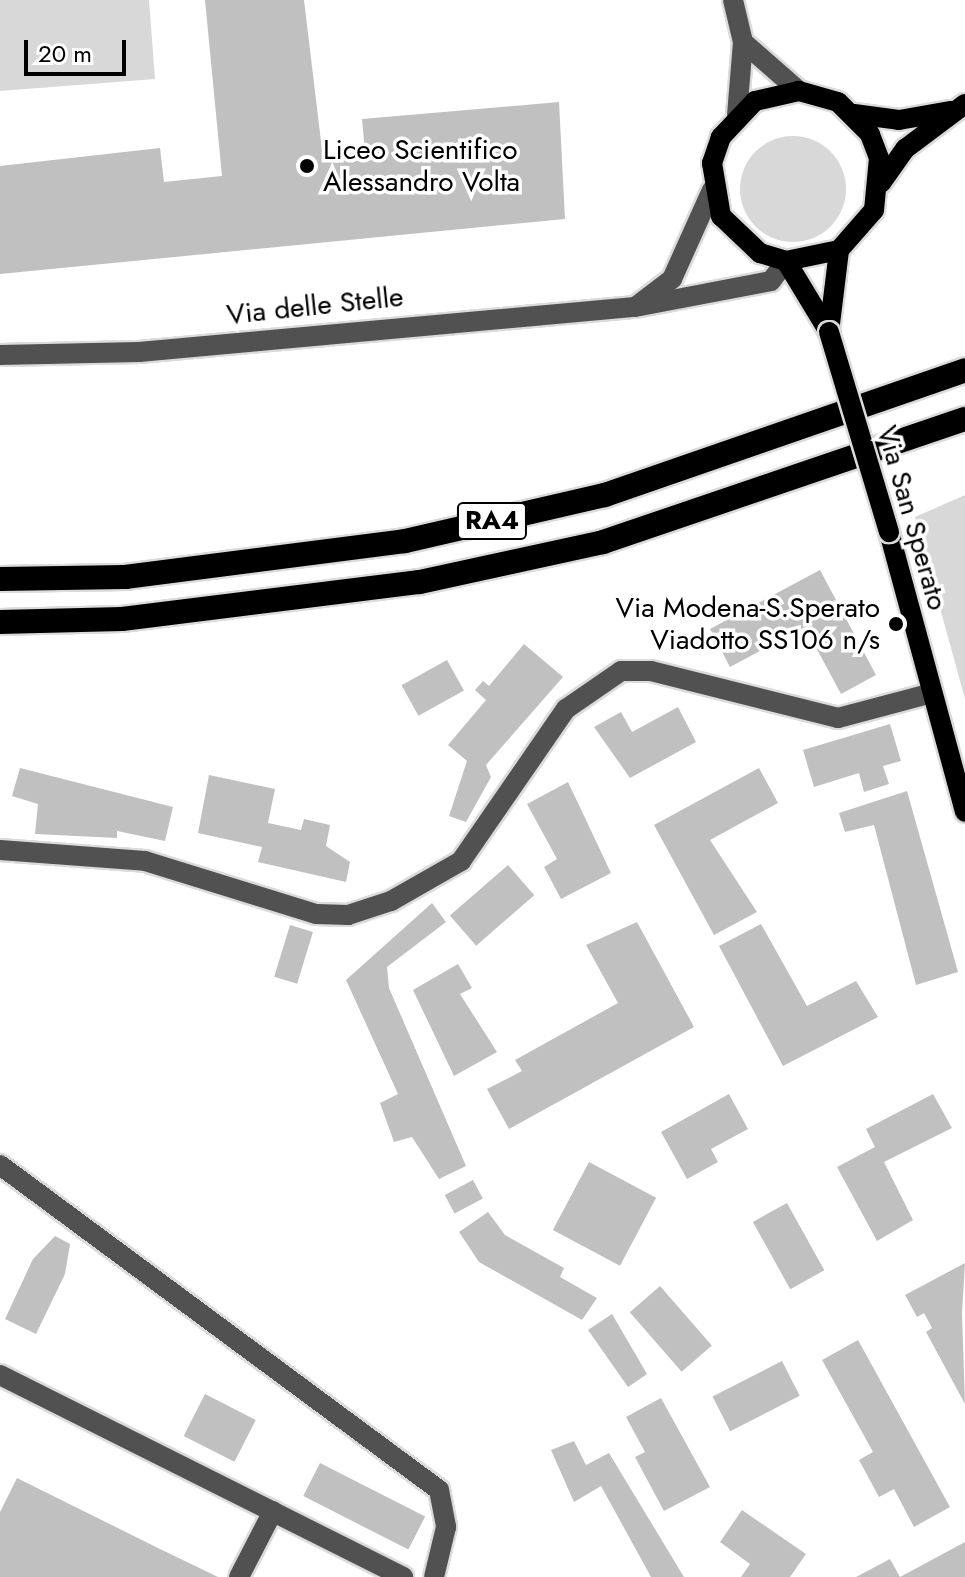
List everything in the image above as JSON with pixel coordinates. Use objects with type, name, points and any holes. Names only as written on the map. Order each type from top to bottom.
[{"type":"highway","name":"RA4","points":[[0,579],[125,577],[405,541],[605,495],[965,370]]},
{"type":"highway","name":"RA4","points":[[0,622],[122,619],[420,582],[603,542],[965,419]]},
{"type":"main road","points":[[829,332],[786,261],[738,238],[712,190],[721,137],[737,115],[755,101],[799,91],[854,114],[899,120],[958,107]]},
{"type":"main road","points":[[786,261],[839,250],[860,233],[881,183],[905,149],[958,107]]},
{"type":"main road","points":[[854,114],[879,158],[881,183]]},
{"type":"main road","points":[[829,332],[839,250]]},
{"type":"main road","name":"Via San Sperato","points":[[829,332],[889,532],[965,812]]},
{"type":"street","points":[[733,0],[743,42],[737,115]]},
{"type":"street","points":[[743,42],[799,91]]},
{"type":"street","points":[[635,307],[672,279],[712,190]]},
{"type":"street","name":"Via delle Stelle","points":[[0,355],[139,352],[635,307],[771,281],[786,261]]},
{"type":"street","points":[[0,850],[145,861],[316,914],[348,915],[391,901],[461,861],[566,709],[621,671],[651,671],[838,718],[932,693]]},
{"type":"street","points":[[0,1165],[439,1490],[446,1527],[434,1577]]},
{"type":"street","points":[[0,1375],[403,1577]]},
{"type":"street","points":[[239,1577],[273,1511]]},
{"type":"shaded area","points":[[0,0],[149,0],[155,79],[0,91]]},
{"type":"shaded area","points":[[793,136],[813,140],[831,151],[842,169],[846,189],[842,209],[831,227],[813,238],[793,242],[773,238],[755,227],[744,209],[740,189],[744,169],[755,151],[773,140]]},
{"type":"shaded area","points":[[965,495],[965,699],[915,517]]},
{"type":"building","points":[[205,0],[304,0],[323,158],[365,151],[362,119],[559,102],[565,219],[0,274],[0,166],[160,148],[164,182],[222,176]]},
{"type":"building","points":[[820,570],[876,675],[841,694],[805,627],[730,667],[710,629]]},
{"type":"building","points":[[524,644],[563,677],[486,765],[491,777],[466,822],[449,816],[467,761],[448,745],[486,700],[475,690],[483,681],[489,686]]},
{"type":"building","points":[[447,660],[464,691],[418,716],[402,685]]},
{"type":"building","points":[[678,707],[696,742],[630,778],[594,727],[621,712],[632,732]]},
{"type":"building","points":[[890,724],[901,761],[883,766],[889,784],[864,792],[859,773],[814,787],[803,750]]},
{"type":"building","points":[[20,768],[173,807],[165,841],[117,831],[117,838],[35,834],[38,804],[12,796]]},
{"type":"building","points":[[759,768],[778,803],[710,840],[757,912],[714,935],[654,825]]},
{"type":"building","points":[[209,775],[275,789],[268,823],[301,830],[304,819],[330,825],[326,846],[350,862],[346,882],[258,862],[262,847],[198,833]]},
{"type":"building","points":[[568,782],[611,873],[561,899],[544,867],[557,859],[527,804]]},
{"type":"building","points":[[907,791],[958,972],[916,985],[874,825],[845,832],[839,813]]},
{"type":"building","points":[[508,865],[534,895],[476,946],[450,916]]},
{"type":"building","points":[[432,903],[446,922],[387,967],[389,988],[466,1166],[439,1179],[412,1137],[394,1142],[380,1103],[398,1094],[346,980]]},
{"type":"building","points":[[637,922],[694,1027],[509,1129],[487,1089],[522,1071],[515,1060],[618,1003],[586,945]]},
{"type":"building","points":[[761,924],[807,1006],[856,981],[878,1017],[783,1066],[719,946]]},
{"type":"building","points":[[290,925],[313,932],[297,984],[274,977]]},
{"type":"building","points":[[458,964],[472,988],[460,994],[497,1052],[454,1076],[413,990]]},
{"type":"building","points":[[729,1094],[748,1129],[711,1149],[718,1162],[687,1179],[661,1132]]},
{"type":"building","points":[[933,1094],[952,1128],[884,1162],[913,1220],[877,1241],[837,1167],[875,1147],[866,1129]]},
{"type":"building","points":[[589,1162],[656,1198],[620,1266],[553,1230]]},
{"type":"building","points":[[473,1180],[483,1199],[455,1214],[445,1195]]},
{"type":"building","points":[[787,1203],[824,1270],[790,1289],[753,1222]]},
{"type":"building","points":[[488,1212],[505,1235],[564,1268],[560,1277],[597,1298],[582,1320],[479,1262],[459,1232]]},
{"type":"building","points":[[55,1236],[70,1244],[65,1274],[36,1334],[5,1319],[33,1259]]},
{"type":"building","points":[[965,1263],[962,1313],[965,1404],[926,1332],[932,1328],[924,1313],[917,1317],[905,1295]]},
{"type":"building","points":[[660,1286],[712,1346],[682,1372],[630,1312]]},
{"type":"building","points":[[612,1314],[647,1374],[628,1387],[588,1330]]},
{"type":"building","points":[[858,1340],[950,1507],[914,1527],[894,1489],[879,1497],[859,1460],[873,1452],[822,1360]]},
{"type":"building","points":[[782,1361],[800,1396],[730,1431],[713,1396]]},
{"type":"building","points":[[205,1394],[256,1420],[234,1462],[184,1436]]},
{"type":"building","points":[[661,1398],[710,1487],[664,1511],[635,1457],[645,1452],[626,1417]]},
{"type":"building","points":[[574,1441],[586,1465],[609,1453],[684,1577],[651,1577],[601,1486],[574,1502],[551,1450]]},
{"type":"building","points":[[320,1463],[425,1517],[408,1550],[303,1496]]},
{"type":"building","points":[[17,1478],[218,1577],[0,1577],[0,1512]]},
{"type":"building","points":[[742,1510],[806,1554],[790,1577],[741,1577],[750,1564],[720,1542]]},
{"type":"building","points":[[965,1542],[965,1577],[900,1577]]},
{"type":"building","points":[[890,1559],[900,1577],[856,1577]]},
{"type":"place","name":"Liceo Scientifico Alessandro Volta","points":[[307,166]]},
{"type":"place","name":"Via Modena-S.Sperato Viadotto SS106 n/s","points":[[896,624]]}]
